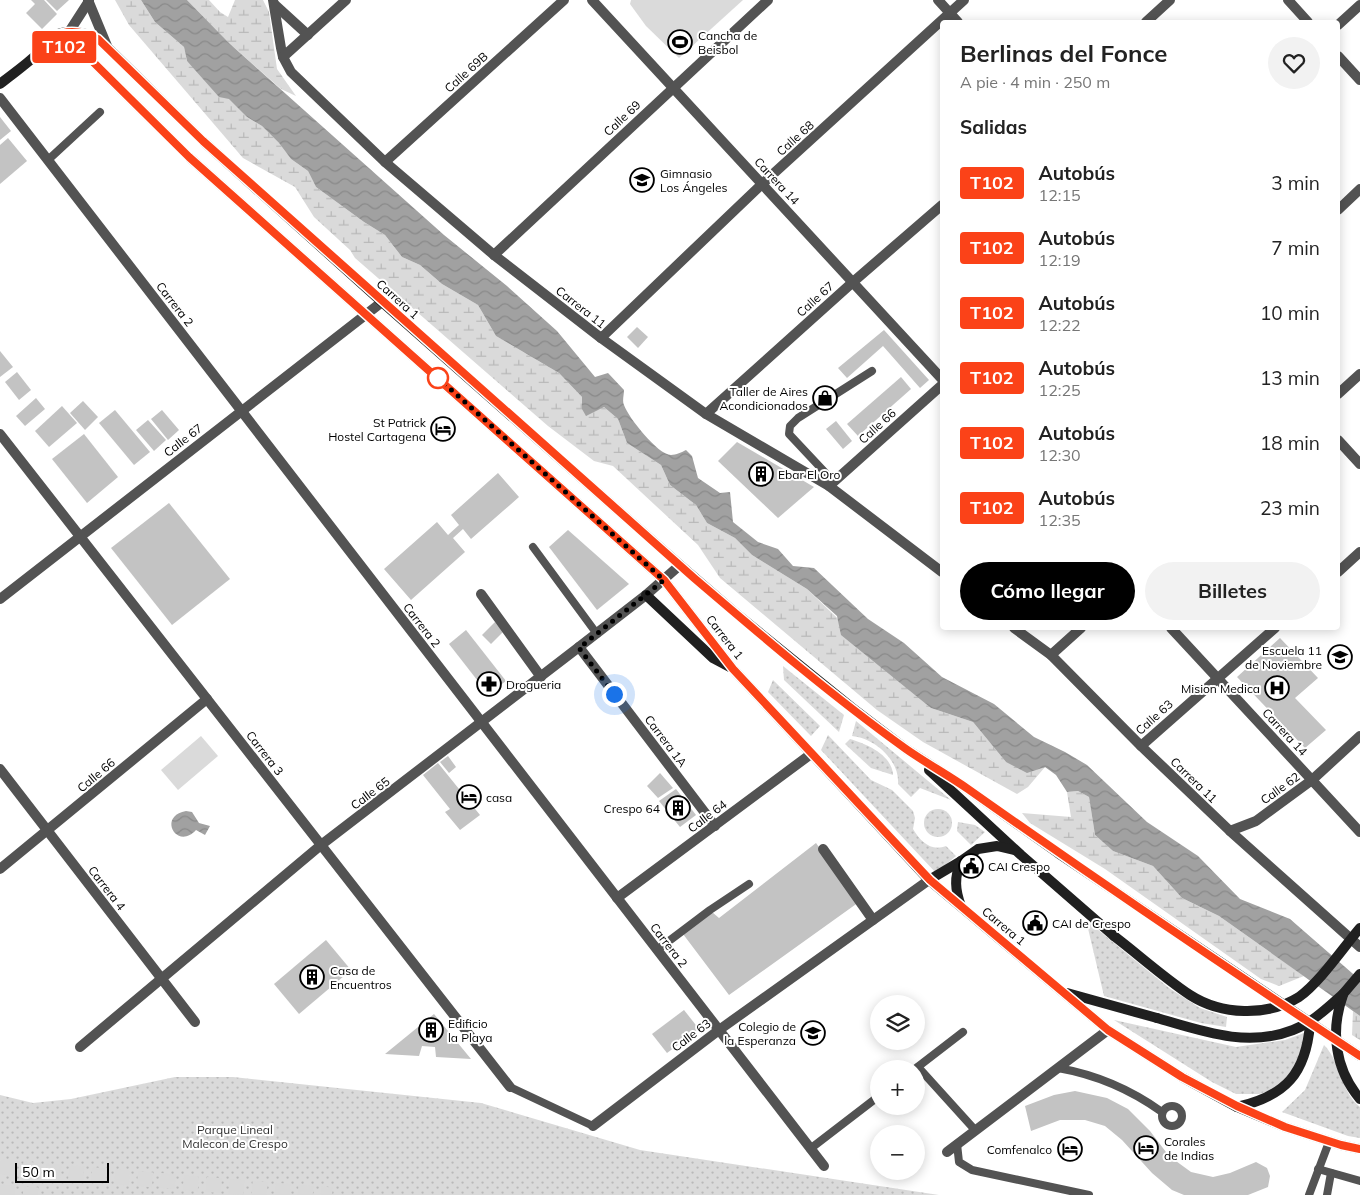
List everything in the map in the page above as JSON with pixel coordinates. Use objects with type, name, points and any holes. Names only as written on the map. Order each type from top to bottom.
[{"type":"main road","name":"Carrera 1","points":[[69,32],[89,34],[106,46],[203,141],[680,565],[746,622],[906,750],[965,787],[1310,1024],[1360,1056]]},
{"type":"main road","points":[[0,84],[38,53],[50,38],[69,32]]},
{"type":"main road","name":"Carrera 1","points":[[38,53],[60,47],[69,47],[85,54],[189,157],[664,580],[733,669],[930,880],[1108,1030],[1182,1077],[1237,1106],[1285,1127],[1329,1142],[1360,1149]]},
{"type":"main road","points":[[646,595],[713,658],[733,669]]},
{"type":"main road","points":[[906,750],[1021,855],[1114,936],[1190,995],[1214,1005],[1240,1011],[1266,1010],[1299,996],[1319,977],[1360,928]]},
{"type":"main road","points":[[930,880],[978,849],[990,846],[1004,846],[1021,855]]},
{"type":"main road","points":[[961,861],[956,884],[956,891],[961,906]]},
{"type":"main road","points":[[1064,992],[1212,1034],[1240,1038],[1264,1038],[1294,1030],[1317,1016],[1343,994],[1360,974]]},
{"type":"main road","points":[[1343,994],[1336,1020],[1336,1048],[1346,1078],[1360,1099]]},
{"type":"main road","points":[[1237,1106],[1257,1102],[1275,1094],[1291,1080],[1302,1063],[1309,1044],[1310,1024]]},
{"type":"street","name":"Carrera 1","points":[[69,32],[89,0]]},
{"type":"street","name":"Carrera 1","points":[[89,0],[106,46]]},
{"type":"street","points":[[283,57],[346,0]]},
{"type":"street","name":"Calle 69B","points":[[385,162],[564,0]]},
{"type":"street","name":"Carrera 14","points":[[592,0],[940,377]]},
{"type":"street","name":"Calle 69","points":[[494,254],[768,0]]},
{"type":"street","points":[[938,0],[956,20]]},
{"type":"street","name":"Calle 68","points":[[942,20],[964,0]]},
{"type":"street","points":[[1148,20],[1170,0]]},
{"type":"street","points":[[1288,0],[1306,20]]},
{"type":"street","points":[[274,2],[308,35]]},
{"type":"street","name":"Carrera 11","points":[[274,2],[283,57],[291,72],[385,162],[494,254],[600,338],[706,414],[832,484],[940,569]]},
{"type":"street","points":[[1340,23],[1360,5]]},
{"type":"street","name":"Calle 68","points":[[600,338],[762,184],[940,22]]},
{"type":"street","points":[[1340,58],[1360,80]]},
{"type":"street","name":"Carrera 2","points":[[0,98],[824,1166]]},
{"type":"street","points":[[1340,208],[1360,189]]},
{"type":"street","name":"Calle 67","points":[[706,414],[940,207]]},
{"type":"street","name":"Calle 67","points":[[0,599],[382,302]]},
{"type":"street","points":[[1340,392],[1360,374]]},
{"type":"street","name":"Calle 66","points":[[832,484],[940,387]]},
{"type":"street","name":"Carrera 3","points":[[0,434],[510,1087]]},
{"type":"street","points":[[1340,442],[1360,464]]},
{"type":"street","points":[[1340,570],[1360,552]]},
{"type":"street","name":"Calle 65","points":[[80,1047],[321,845],[597,634],[680,565]]},
{"type":"street","points":[[481,594],[541,677]]},
{"type":"street","name":"Carrera 11","points":[[1017,630],[1051,655],[1141,746],[1230,831],[1360,947]]},
{"type":"street","points":[[1051,655],[1079,630]]},
{"type":"street","name":"Carrera 14","points":[[1173,630],[1360,832]]},
{"type":"street","name":"Calle 63","points":[[1141,746],[1272,630]]},
{"type":"street","name":"Carrera 1A","points":[[579,648],[715,826]]},
{"type":"street","name":"Calle 66","points":[[0,869],[207,699]]},
{"type":"street","name":"Calle 62","points":[[1230,831],[1256,821],[1312,780],[1360,736]]},
{"type":"street","name":"Calle 64","points":[[617,898],[811,754]]},
{"type":"street","name":"Carrera 4","points":[[0,769],[195,1022]]},
{"type":"street","points":[[824,849],[873,920]]},
{"type":"street","name":"Calle 63","points":[[593,1126],[719,1030],[930,880]]},
{"type":"street","points":[[947,1152],[1108,1030]]},
{"type":"lane","points":[[48,160],[100,112]]},
{"type":"lane","points":[[832,484],[789,434],[790,426],[798,418],[872,371]]},
{"type":"lane","points":[[533,547],[597,634]]},
{"type":"lane","points":[[657,950],[748,884]]},
{"type":"lane","points":[[925,1061],[963,1032]]},
{"type":"lane","points":[[1058,1068],[1081,1072],[1103,1079],[1144,1099],[1162,1112]]},
{"type":"lane","points":[[925,1078],[974,1130]]},
{"type":"lane","name":"Calle 63","points":[[510,1087],[593,1126]]},
{"type":"lane","points":[[810,1149],[870,1103]]},
{"type":"lane","points":[[1309,1195],[1329,1142]]},
{"type":"lane","points":[[957,1144],[959,1162],[972,1170],[1089,1195]]},
{"type":"lane","points":[[1318,1169],[1360,1181]]},
{"type":"lane","points":[[1328,1195],[1331,1173]]},
{"type":"green space","points":[[115,0],[141,0],[155,22],[184,47],[187,61],[239,107],[247,117],[262,126],[279,143],[291,159],[308,171],[316,187],[385,235],[402,257],[420,265],[442,284],[478,305],[496,336],[559,373],[582,397],[582,409],[604,407],[618,419],[627,443],[661,465],[670,485],[696,505],[707,523],[735,538],[752,555],[807,589],[931,708],[973,722],[1006,762],[1045,767],[1028,787],[1017,794],[923,742],[877,710],[720,578],[698,545],[613,466],[594,461],[548,426],[355,258],[350,250],[314,217],[295,187],[243,158],[129,25]]},
{"type":"green space","points":[[187,0],[209,0],[220,12],[228,17],[235,0],[263,0],[269,12],[277,69],[296,96],[281,89],[230,44]]},
{"type":"green space","name":"Cancha de Beisbol","points":[[631,0],[743,0],[679,58],[646,26],[630,4]]},
{"type":"green space","points":[[783,666],[844,715],[839,732],[784,680]]},
{"type":"green space","points":[[773,680],[820,726],[811,736],[768,692]]},
{"type":"green space","points":[[856,721],[951,800],[920,788],[911,797],[898,784],[895,767],[884,752],[869,741],[852,736]]},
{"type":"green space","points":[[828,735],[871,780],[892,790],[913,811],[915,818],[913,829],[919,838],[926,844],[936,848],[946,846],[956,856],[936,873],[821,750]]},
{"type":"green space","points":[[201,736],[218,756],[178,790],[161,770]]},
{"type":"green space","points":[[850,739],[878,751],[892,768],[893,775],[871,768],[845,744]]},
{"type":"green space","points":[[1078,791],[1089,797],[1095,835],[1113,851],[1153,866],[1182,898],[1219,916],[1304,976],[1279,986],[1261,979],[1105,869],[1030,823],[1022,813],[1071,817],[1067,792]]},
{"type":"green space","points":[[938,809],[948,813],[952,823],[948,833],[938,837],[928,833],[924,823],[928,813]]},
{"type":"green space","points":[[958,822],[975,825],[985,832],[971,845],[957,831]]},
{"type":"green space","points":[[1086,920],[1169,988],[1200,1008],[1227,1017],[1226,1027],[1201,1023],[1104,996]]},
{"type":"green space","points":[[1353,1011],[1360,1016],[1360,1040],[1352,1035]]},
{"type":"green space","points":[[1114,1020],[1236,1047],[1285,1040],[1307,1032],[1302,1055],[1291,1075],[1279,1088],[1259,1094],[1236,1094],[1212,1082]]},
{"type":"green space","points":[[1324,1045],[1330,1052],[1349,1093],[1360,1107],[1360,1138],[1348,1136],[1282,1112],[1305,1090]]},
{"type":"green space","name":"Parque Lineal Malecon de Crespo","points":[[175,1077],[233,1077],[481,1103],[640,1150],[939,1195],[0,1195],[0,1095],[33,1103],[71,1099]]},
{"type":"water","points":[[141,0],[187,0],[230,44],[444,235],[507,286],[557,331],[595,377],[608,373],[624,390],[623,400],[627,411],[651,442],[665,453],[671,455],[686,450],[692,456],[698,478],[720,493],[730,492],[733,522],[758,542],[778,549],[793,566],[814,568],[868,619],[904,643],[942,677],[994,704],[1034,737],[1087,765],[1147,822],[1198,856],[1240,899],[1290,919],[1360,980],[1360,1016],[1219,916],[1182,898],[1153,866],[1113,851],[1095,835],[1089,797],[1078,791],[1067,792],[1056,775],[1045,767],[1027,773],[1006,762],[973,722],[931,708],[841,635],[837,616],[807,589],[752,555],[735,538],[707,523],[696,505],[670,485],[661,465],[627,443],[618,419],[604,407],[586,416],[582,409],[582,397],[559,373],[496,336],[478,305],[442,284],[420,265],[402,257],[385,235],[316,187],[308,171],[291,159],[279,143],[262,126],[247,117],[229,99],[219,97],[187,61],[184,47],[155,22]]},
{"type":"water","points":[[186,811],[192,812],[199,823],[210,826],[205,835],[196,830],[182,837],[173,830],[171,825],[173,819],[177,814]]},
{"type":"building","points":[[31,0],[44,0],[57,14],[42,29],[26,13],[35,4]]},
{"type":"building","points":[[46,0],[69,0],[57,11]]},
{"type":"building","points":[[0,117],[11,131],[0,140]]},
{"type":"building","points":[[8,138],[27,161],[0,184],[0,145]]},
{"type":"building","points":[[637,327],[648,337],[638,348],[627,337]]},
{"type":"building","points":[[884,330],[929,380],[920,388],[883,346],[847,378],[838,368]]},
{"type":"building","points":[[0,351],[13,367],[0,377]]},
{"type":"building","points":[[17,372],[31,390],[19,400],[5,382]]},
{"type":"building","points":[[901,377],[911,389],[858,436],[847,424]]},
{"type":"building","points":[[36,398],[45,409],[25,426],[16,416]]},
{"type":"building","points":[[83,401],[98,417],[85,430],[70,413]]},
{"type":"building","points":[[62,406],[77,423],[49,447],[35,431]]},
{"type":"building","points":[[115,410],[150,452],[134,465],[99,423]]},
{"type":"building","points":[[162,410],[179,430],[168,440],[151,419]]},
{"type":"building","points":[[148,420],[166,440],[154,451],[136,430]]},
{"type":"building","points":[[836,421],[852,441],[843,449],[826,429]]},
{"type":"building","points":[[84,434],[118,477],[87,503],[52,459]]},
{"type":"building","name":"Ebar El Oro","points":[[737,442],[814,487],[778,518],[718,461]]},
{"type":"building","points":[[498,473],[519,497],[471,539],[463,529],[453,538],[465,552],[411,600],[384,569],[437,522],[448,535],[459,525],[451,515]]},
{"type":"building","points":[[169,503],[230,579],[172,625],[111,548]]},
{"type":"building","points":[[568,530],[629,584],[597,610],[549,547]]},
{"type":"building","points":[[495,622],[503,632],[491,644],[482,635]]},
{"type":"building","points":[[466,630],[506,681],[488,694],[449,644]]},
{"type":"building","name":"Mision Medica","points":[[1280,638],[1318,678],[1295,698],[1326,730],[1305,748],[1237,677]]},
{"type":"building","points":[[448,756],[456,767],[449,773],[440,762]]},
{"type":"building","points":[[438,763],[480,815],[460,830],[445,812],[450,809],[423,775]]},
{"type":"building","points":[[660,773],[673,788],[658,798],[647,786]]},
{"type":"building","name":"Crespo 64","points":[[676,789],[696,815],[680,827],[659,801]]},
{"type":"building","points":[[816,843],[859,902],[729,995],[683,934],[712,912],[719,918]]},
{"type":"building","name":"CAI Crespo","points":[[972,860],[978,867],[971,873],[965,866]]},
{"type":"building","name":"Casa de Encuentros","points":[[326,940],[351,970],[299,1014],[274,984]]},
{"type":"building","points":[[684,1010],[699,1029],[667,1053],[652,1034]]},
{"type":"building","name":"Edificio la Playa","points":[[434,1014],[471,1059],[436,1057],[435,1047],[422,1046],[419,1056],[385,1054]]},
{"type":"building","name":"Corales de Indias","points":[[1075,1091],[1107,1098],[1128,1109],[1150,1131],[1169,1156],[1191,1172],[1213,1177],[1230,1173],[1256,1162],[1267,1168],[1270,1176],[1268,1187],[1248,1195],[1184,1195],[1172,1190],[1152,1173],[1122,1140],[1105,1126],[1085,1120],[1060,1120],[1031,1131],[1025,1106],[1054,1095]]},
{"type":"tunnel","points":[[0,1167],[332,1195]]},
{"type":"tunnel","points":[[0,1192],[38,1195]]},
{"type":"bus line","name":"T102","points":[[1360,1056],[1310,1024],[965,787],[906,750],[694,578],[203,141],[98,39],[89,34],[69,32],[56,35],[46,42],[38,53],[60,47],[69,47],[85,54],[189,157],[664,580],[733,669],[930,880],[1108,1030],[1182,1077],[1237,1106],[1285,1127],[1341,1145],[1360,1149]]},
{"type":"place","name":"Cancha de Beisbol","points":[[680,42]]},
{"type":"place","name":"Gimnasio Los Ángeles","points":[[642,180]]},
{"type":"place","name":"Taller de Aires Acondicionados","points":[[825,398]]},
{"type":"place","name":"St Patrick Hostel Cartagena","points":[[443,429]]},
{"type":"place","name":"Ebar El Oro","points":[[761,474]]},
{"type":"place","name":"Escuela 11 de Noviembre","points":[[1340,657]]},
{"type":"place","name":"Drogueria","points":[[489,684]]},
{"type":"place","name":"Mision Medica","points":[[1277,688]]},
{"type":"place","name":"casa","points":[[469,797]]},
{"type":"place","name":"Crespo 64","points":[[678,808]]},
{"type":"place","name":"CAI Crespo","points":[[971,866]]},
{"type":"place","name":"CAI de Crespo","points":[[1035,923]]},
{"type":"place","name":"Casa de Encuentros","points":[[312,977]]},
{"type":"place","name":"Edificio la Playa","points":[[431,1030]]},
{"type":"place","name":"Colegio de la Esperanza","points":[[813,1033]]},
{"type":"place","name":"Corales de Indias","points":[[1146,1148]]},
{"type":"place","name":"Comfenalco","points":[[1070,1149]]},
{"type":"route","points":[[438,378],[664,580],[579,648],[614,694]]}]
